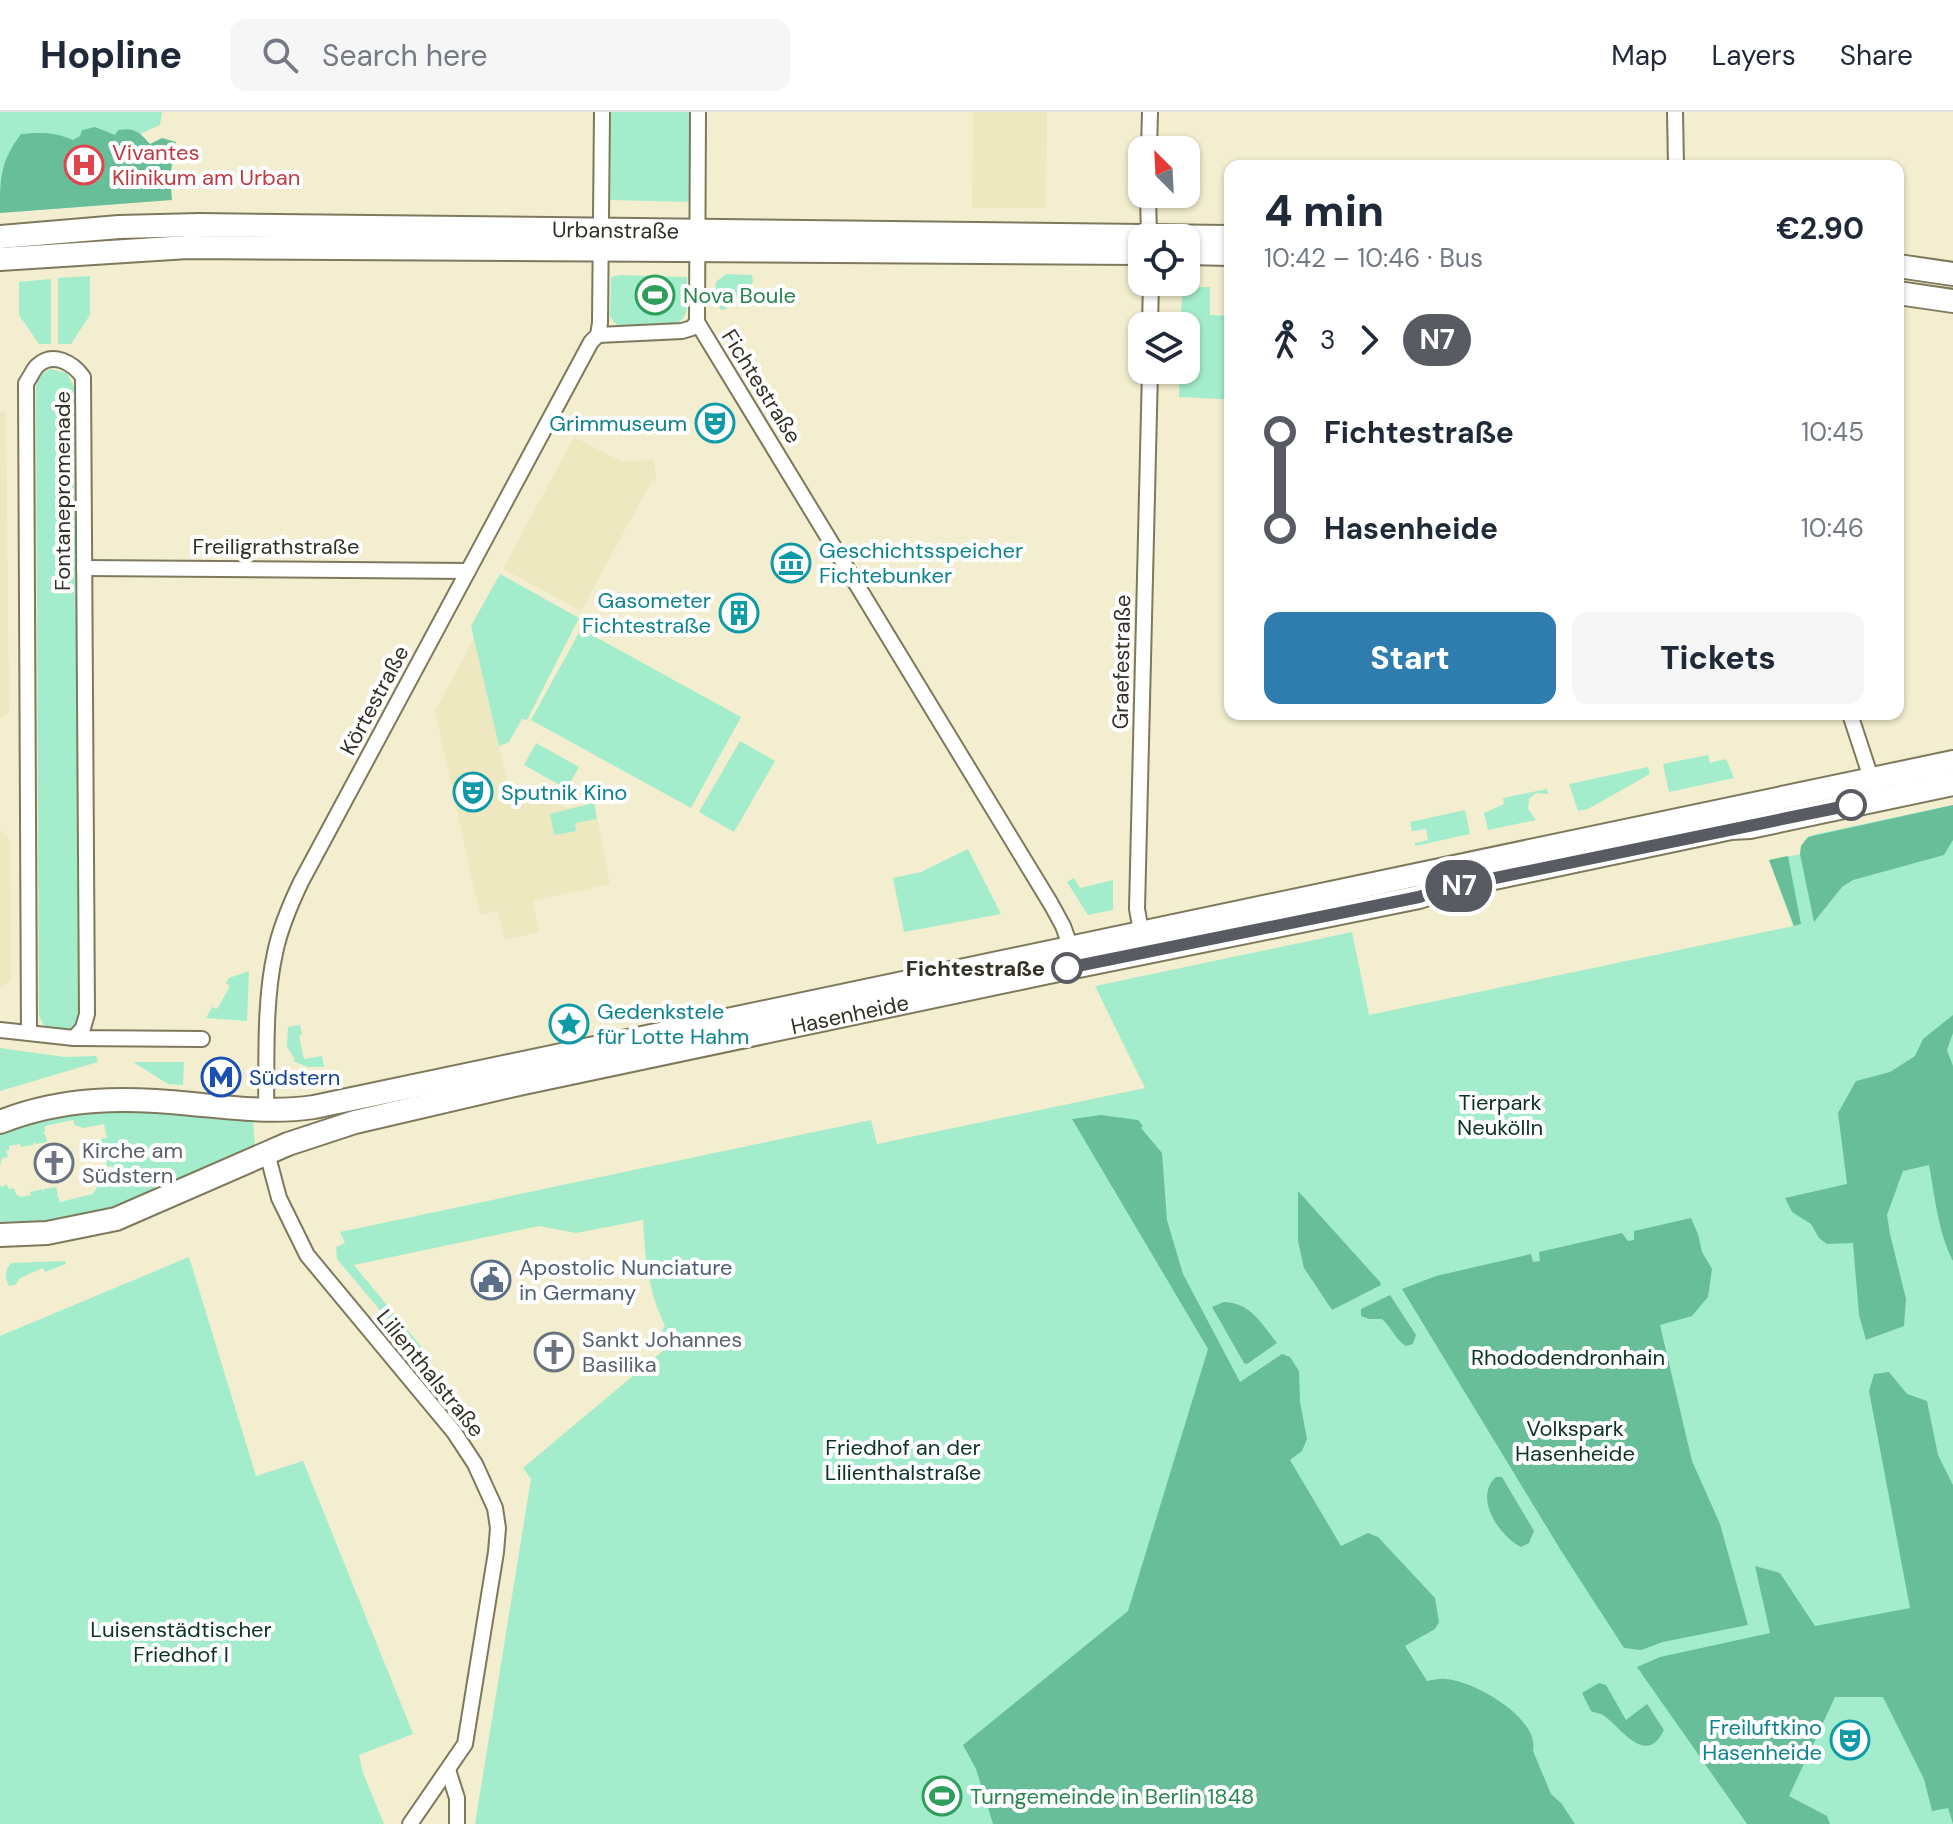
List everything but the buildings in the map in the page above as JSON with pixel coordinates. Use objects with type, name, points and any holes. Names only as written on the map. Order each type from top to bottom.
[{"type":"main road","name":"Urbanstraße","points":[[0,237],[179,225],[601,239],[1128,242]]},
{"type":"main road","name":"Urbanstraße","points":[[1200,239],[1224,237]]},
{"type":"main road","name":"Urbanstraße","points":[[0,259],[162,247],[601,239]]},
{"type":"main road","points":[[1200,253],[1224,254]]},
{"type":"main road","points":[[1904,267],[1953,274]]},
{"type":"main road","points":[[1904,294],[1953,301]]},
{"type":"main road","name":"Hasenheide","points":[[267,1153],[355,1122],[1143,943],[1874,789],[1937,780],[1953,762]]},
{"type":"main road","name":"Hasenheide","points":[[266,1111],[314,1107],[1071,948],[1143,943]]},
{"type":"main road","points":[[0,1122],[47,1106],[100,1099],[266,1111],[267,1153],[116,1219],[47,1233],[0,1235]]},
{"type":"main road","points":[[314,1107],[319,1133]]},
{"type":"street","name":"Körtestraße","points":[[266,1111],[271,979],[283,922],[301,882],[591,342],[598,335],[602,112]]},
{"type":"street","name":"Fichtestraße","points":[[698,112],[697,322],[1015,843],[1063,926],[1071,948]]},
{"type":"street","points":[[1149,136],[1150,112]]},
{"type":"street","points":[[1675,112],[1676,160]]},
{"type":"street","points":[[598,335],[682,331],[692,328],[697,322]]},
{"type":"street","name":"Fontanepromenade","points":[[29,1033],[26,383],[37,366],[54,359],[64,360],[77,368],[83,377],[87,1014],[83,1028],[74,1038]]},
{"type":"street","name":"Graefestraße","points":[[1143,943],[1137,909],[1150,384]]},
{"type":"street","name":"Freiligrathstraße","points":[[84,568],[468,571]]},
{"type":"street","points":[[1852,720],[1874,789]]},
{"type":"street","points":[[0,1030],[74,1038],[202,1039]]},
{"type":"street","name":"Lilienthalstraße","points":[[267,1153],[279,1198],[307,1255],[454,1432],[475,1464],[495,1508],[498,1528],[496,1552],[465,1744],[410,1824]]},
{"type":"street","points":[[448,1770],[457,1798],[457,1824]]},
{"type":"shaded area","points":[[973,112],[1047,112],[1046,208],[972,208]]},
{"type":"shaded area","points":[[6,412],[9,713],[0,719],[0,413]]},
{"type":"shaded area","points":[[574,437],[622,462],[654,460],[656,481],[651,482],[581,611],[503,569]]},
{"type":"shaded area","points":[[475,637],[508,788],[568,808],[594,803],[610,884],[533,901],[539,932],[505,940],[498,911],[480,915],[435,711]]},
{"type":"shaded area","points":[[0,829],[10,841],[11,981],[0,988]]},
{"type":"green space","name":"Vivantes Klinikum am Urban","points":[[0,112],[162,112],[160,125],[142,133],[139,141],[141,202],[0,213]]},
{"type":"green space","points":[[611,112],[690,112],[689,202],[610,200]]},
{"type":"green space","name":"Vivantes Klinikum am Urban","points":[[95,127],[115,135],[118,130],[133,130],[150,144],[162,138],[176,142],[170,177],[172,200],[0,213],[3,171],[9,153],[21,134],[48,133],[73,140],[80,136],[82,130]]},
{"type":"green space","points":[[726,274],[752,275],[753,282],[724,310],[714,299],[716,282]]},
{"type":"green space","points":[[90,276],[90,315],[71,344],[58,344],[58,278]]},
{"type":"green space","points":[[611,277],[687,277],[688,304],[684,316],[676,324],[618,326],[610,317]]},
{"type":"green space","points":[[51,279],[51,344],[39,344],[19,315],[19,282]]},
{"type":"green space","points":[[1200,287],[1210,287],[1210,315],[1224,316],[1224,398],[1179,397],[1179,384],[1200,384],[1200,312],[1181,312],[1182,296],[1200,296]]},
{"type":"green space","points":[[50,369],[67,373],[74,387],[79,1016],[76,1024],[67,1031],[44,1026],[39,1016],[36,386],[41,375]]},
{"type":"green space","points":[[500,574],[579,618],[527,720],[522,719],[509,742],[499,746],[471,626]]},
{"type":"green space","points":[[581,629],[741,717],[691,808],[531,720]]},
{"type":"green space","points":[[740,741],[775,761],[734,832],[699,812]]},
{"type":"green space","points":[[536,743],[579,767],[567,789],[524,765]]},
{"type":"green space","points":[[1708,755],[1710,763],[1726,759],[1734,778],[1669,792],[1663,764]]},
{"type":"green space","points":[[1648,767],[1650,774],[1588,809],[1578,811],[1569,784]]},
{"type":"green space","points":[[1547,789],[1548,794],[1536,793],[1529,799],[1528,809],[1536,820],[1488,830],[1484,813],[1504,804],[1503,798]]},
{"type":"green space","points":[[594,803],[597,819],[575,823],[576,831],[554,835],[550,814]]},
{"type":"green space","name":"Volkspark Hasenheide","points":[[1953,805],[1953,1824],[475,1824],[531,1479],[523,1468],[671,1344],[662,1330],[665,1326],[651,1287],[643,1220],[576,1233],[539,1226],[354,1265],[432,1360],[426,1365],[337,1259],[336,1247],[345,1243],[340,1232],[871,1120],[877,1144],[1145,1088],[1095,986],[1352,932],[1369,1015],[1793,926],[1769,860],[1801,854],[1804,841],[1812,835]]},
{"type":"green space","points":[[1953,805],[1953,840],[1944,855],[1853,880],[1842,887],[1814,922],[1800,854],[1801,846],[1808,837]]},
{"type":"green space","points":[[1465,810],[1470,834],[1415,846],[1415,843],[1428,840],[1426,829],[1412,831],[1410,822]]},
{"type":"green space","points":[[968,849],[1001,914],[904,932],[893,878],[921,872]]},
{"type":"green space","points":[[1788,856],[1801,924],[1794,926],[1769,860]]},
{"type":"green space","points":[[1074,878],[1080,888],[1113,880],[1113,910],[1088,915],[1067,882]]},
{"type":"green space","points":[[249,971],[247,1021],[206,1018],[212,1007],[217,1009],[230,986],[226,983],[229,978]]},
{"type":"green space","points":[[1953,1015],[1953,1033],[1947,1050],[1953,1066],[1953,1261],[1940,1226],[1929,1165],[1903,1171],[1887,1215],[1906,1299],[1904,1326],[1866,1340],[1859,1315],[1853,1243],[1827,1244],[1819,1238],[1811,1224],[1792,1212],[1785,1198],[1847,1184],[1838,1113],[1856,1081],[1890,1072],[1915,1056],[1923,1039]]},
{"type":"green space","points":[[300,1025],[304,1059],[322,1056],[324,1067],[308,1067],[293,1061],[295,1059],[287,1047],[288,1027]]},
{"type":"green space","points":[[0,1048],[65,1057],[96,1056],[98,1062],[0,1091]]},
{"type":"green space","points":[[133,1062],[184,1062],[183,1085],[168,1084]]},
{"type":"green space","points":[[98,1109],[253,1120],[255,1147],[118,1208],[68,1221],[0,1225],[0,1185],[14,1188],[20,1197],[56,1187],[58,1194],[55,1197],[58,1196],[60,1202],[93,1194],[96,1184],[115,1180],[116,1171],[112,1166],[107,1167],[108,1157],[105,1157],[106,1148],[101,1139],[107,1138],[104,1124],[83,1128],[75,1125],[73,1120],[45,1126],[42,1133],[47,1142],[9,1146],[6,1151],[8,1157],[2,1158],[0,1165],[0,1134],[51,1116]]},
{"type":"green space","points":[[1101,1115],[1138,1120],[1162,1153],[1167,1220],[1183,1274],[1240,1382],[1282,1354],[1290,1357],[1299,1371],[1300,1402],[1307,1439],[1302,1451],[1290,1460],[1341,1546],[1368,1533],[1378,1537],[1435,1598],[1439,1622],[1435,1629],[1405,1646],[1427,1681],[1446,1679],[1472,1686],[1516,1714],[1532,1739],[1533,1751],[1551,1794],[1575,1824],[993,1824],[976,1769],[963,1745],[1128,1611],[1208,1349],[1072,1119]]},
{"type":"green space","points":[[1298,1191],[1381,1285],[1332,1310],[1304,1268],[1298,1241]]},
{"type":"green space","name":"Rhododendronhain","points":[[1691,1218],[1702,1252],[1712,1269],[1708,1297],[1692,1316],[1660,1325],[1692,1461],[1720,1524],[1748,1625],[1663,1642],[1641,1650],[1624,1648],[1402,1289],[1436,1276],[1531,1254],[1533,1262],[1540,1261],[1539,1252],[1622,1233],[1628,1241],[1634,1240],[1634,1231]]},
{"type":"green space","name":"Luisenstädtischer Friedhof I","points":[[189,1257],[256,1476],[303,1461],[412,1731],[413,1734],[359,1755],[384,1824],[0,1824],[0,1336]]},
{"type":"green space","points":[[65,1261],[66,1264],[45,1272],[43,1268],[20,1278],[15,1285],[9,1286],[7,1283],[7,1269],[11,1263]]},
{"type":"green space","points":[[1390,1295],[1416,1335],[1413,1344],[1406,1346],[1402,1343],[1382,1319],[1361,1316],[1361,1309]]},
{"type":"green space","points":[[1224,1302],[1248,1310],[1277,1343],[1247,1364],[1244,1363],[1212,1307]]},
{"type":"green space","points":[[1889,1372],[1907,1394],[1927,1401],[1938,1455],[1953,1485],[1953,1824],[1948,1808],[1932,1811],[1924,1779],[1883,1697],[1835,1697],[1789,1796],[1827,1816],[1830,1824],[1747,1824],[1637,1667],[1660,1657],[1770,1633],[1755,1566],[1780,1573],[1815,1626],[1910,1608],[1869,1391],[1874,1374]]},
{"type":"green space","points":[[1496,1477],[1502,1477],[1534,1531],[1529,1543],[1521,1547],[1497,1525],[1488,1505],[1487,1495]]},
{"type":"green space","points":[[1599,1683],[1606,1685],[1626,1720],[1647,1704],[1664,1730],[1657,1741],[1642,1745],[1625,1735],[1603,1715],[1591,1711],[1582,1693]]},
{"type":"bus line","name":"N7","points":[[1067,968],[1180,947],[1652,844],[1851,805]]},
{"type":"place","name":"Vivantes Klinikum am Urban","points":[[84,165]]},
{"type":"place","name":"Nova Boule","points":[[655,295]]},
{"type":"place","name":"Grimmuseum","points":[[715,423]]},
{"type":"place","name":"Geschichtsspeicher Fichtebunker","points":[[791,563]]},
{"type":"place","name":"Gasometer Fichtestraße","points":[[739,613]]},
{"type":"place","name":"Sputnik Kino","points":[[473,792]]},
{"type":"place","name":"Fichtestraße","points":[[1067,968]]},
{"type":"place","name":"Gedenkstele für Lotte Hahm","points":[[569,1024]]},
{"type":"place","name":"Südstern","points":[[221,1077]]},
{"type":"place","name":"Kirche am Südstern","points":[[54,1163]]},
{"type":"place","name":"Apostolic Nunciature in Germany","points":[[491,1280]]},
{"type":"place","name":"Sankt Johannes Basilika","points":[[554,1352]]},
{"type":"place","name":"Freiluftkino Hasenheide","points":[[1850,1740]]},
{"type":"place","name":"Turngemeinde in Berlin 1848","points":[[942,1796]]},
{"type":"park label","name":"Tierpark Neukölln","points":[[1500,1114]]},
{"type":"park label","name":"Friedhof an der Lilienthalstraße","points":[[903,1460]]}]
